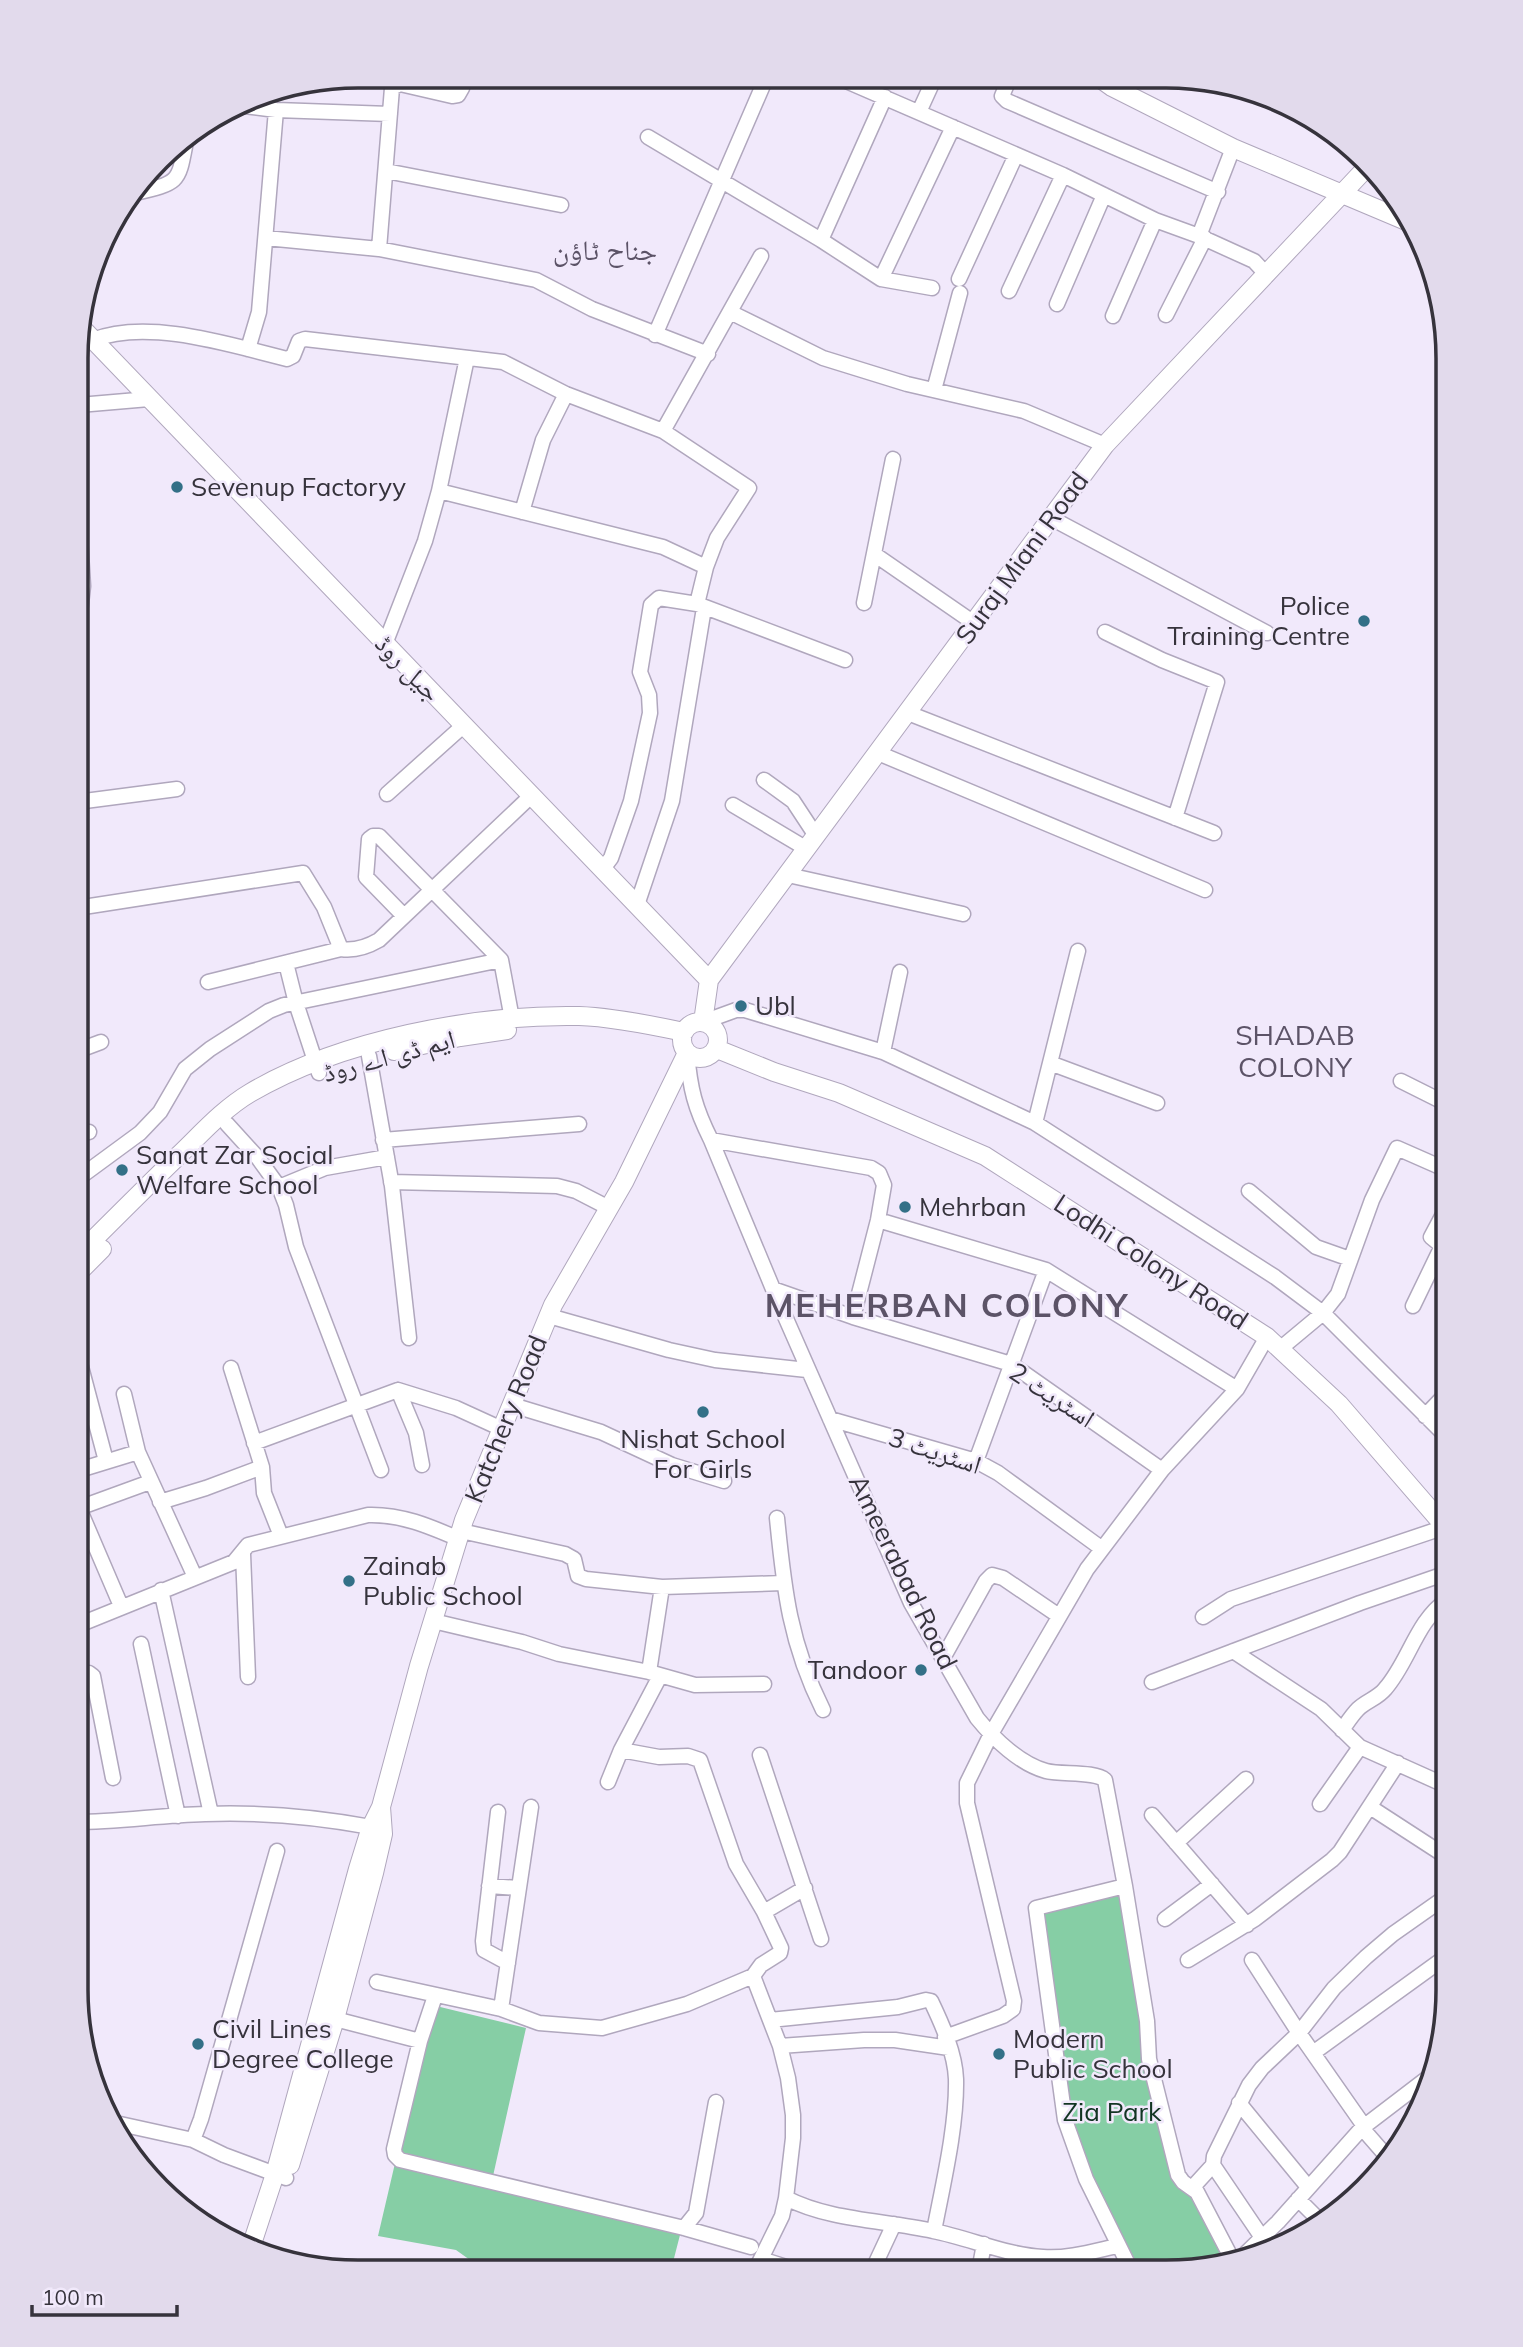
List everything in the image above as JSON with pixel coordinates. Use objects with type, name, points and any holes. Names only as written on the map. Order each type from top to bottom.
[{"type":"main road","points":[[1114,88],[1233,148],[1396,216]]},
{"type":"main road","name":"Suraj Miani Road","points":[[709,980],[1105,445],[1362,172]]},
{"type":"main road","name":"جیل روڈ","points":[[88,335],[709,980]]},
{"type":"main road","points":[[703,1022],[709,980]]},
{"type":"main road","name":"ایم ڈی اے روڈ","points":[[88,1261],[125,1216],[220,1115],[250,1093],[317,1068],[366,1045],[460,1024],[512,1018],[581,1016],[642,1023],[684,1032]]},
{"type":"main road","name":"ایم ڈی اے روڈ","points":[[88,1247],[227,1124],[256,1103],[317,1068],[460,1037],[514,1030],[582,1027],[608,1020]]},
{"type":"main road","points":[[703,1022],[716,1031],[719,1040],[717,1049],[704,1058],[694,1058],[683,1046],[684,1032],[690,1026],[703,1022]]},
{"type":"main road","name":"Lodhi Colony Road","points":[[717,1049],[774,1072],[839,1093],[985,1156],[1274,1343],[1339,1404],[1436,1516]]},
{"type":"main road","name":"Katchery Road","points":[[263,2243],[266,2223],[366,1871],[371,1827],[381,1807],[460,1535],[549,1316],[609,1209],[687,1053]]},
{"type":"main road","name":"Katchery Road","points":[[366,1871],[383,1833],[381,1807]]},
{"type":"main road","name":"Katchery Road","points":[[312,2068],[335,2019],[338,1975]]},
{"type":"main road","name":"Katchery Road","points":[[256,2240],[266,2223]]},
{"type":"street","points":[[379,249],[392,88]]},
{"type":"street","points":[[417,88],[452,96],[457,95],[462,88]]},
{"type":"street","points":[[654,335],[762,88]]},
{"type":"street","points":[[863,88],[1156,220],[1254,261],[1267,275]]},
{"type":"street","points":[[919,112],[930,88]]},
{"type":"street","points":[[1005,88],[1002,96],[1007,101],[1218,192]]},
{"type":"street","points":[[821,240],[885,97]]},
{"type":"street","points":[[256,107],[390,114]]},
{"type":"street","points":[[248,349],[259,312],[276,110]]},
{"type":"street","points":[[881,279],[953,127]]},
{"type":"street","points":[[648,137],[881,279],[932,288]]},
{"type":"street","points":[[1166,315],[1202,237],[1233,148]]},
{"type":"street","points":[[146,190],[167,185],[175,180],[184,150]]},
{"type":"street","points":[[934,390],[960,286],[1016,155]]},
{"type":"street","points":[[386,171],[561,205]]},
{"type":"street","points":[[1009,291],[1063,176]]},
{"type":"street","points":[[1057,304],[1104,195]]},
{"type":"street","points":[[1113,316],[1156,220]]},
{"type":"street","points":[[266,238],[379,249],[536,280],[592,309],[708,354]]},
{"type":"street","points":[[663,431],[761,256]]},
{"type":"street","points":[[730,312],[823,358],[934,390],[1024,411],[1105,445]]},
{"type":"street","points":[[93,340],[122,332],[178,335],[290,359],[299,341],[305,339],[503,362],[566,394],[663,431],[749,488],[717,538],[706,568],[672,801],[638,905]]},
{"type":"street","points":[[385,644],[425,541],[439,491],[467,358]]},
{"type":"street","points":[[522,512],[543,440],[566,394]]},
{"type":"street","points":[[88,404],[149,399]]},
{"type":"street","points":[[864,603],[893,459]]},
{"type":"street","points":[[439,491],[663,547],[706,568]]},
{"type":"street","points":[[1051,519],[1267,633]]},
{"type":"street","points":[[874,554],[974,623]]},
{"type":"street","points":[[603,870],[611,858],[631,801],[650,713],[649,695],[640,672],[654,600],[659,598],[701,606],[845,660]]},
{"type":"street","points":[[1105,632],[1162,660],[1217,682],[1175,818]]},
{"type":"street","points":[[908,713],[1214,833]]},
{"type":"street","points":[[387,794],[463,726]]},
{"type":"street","points":[[878,753],[1205,890]]},
{"type":"street","points":[[764,780],[793,801],[812,843]]},
{"type":"street","points":[[88,801],[177,789]]},
{"type":"street","points":[[208,982],[341,949],[349,951],[369,946],[379,940],[531,796]]},
{"type":"street","points":[[733,805],[812,843]]},
{"type":"street","points":[[404,916],[366,877],[369,839],[373,836],[379,836],[501,960],[512,1018]]},
{"type":"street","points":[[88,906],[303,873],[324,907],[341,949]]},
{"type":"street","points":[[788,875],[963,914]]},
{"type":"street","points":[[1035,1123],[1078,951]]},
{"type":"street","points":[[88,1171],[140,1133],[159,1112],[185,1069],[210,1049],[269,1011],[501,960]]},
{"type":"street","points":[[286,963],[317,1068]]},
{"type":"street","points":[[883,1052],[900,972]]},
{"type":"street","points":[[703,1022],[736,1010],[745,1010],[883,1052],[1035,1123],[1275,1277],[1323,1313],[1436,1427]]},
{"type":"street","points":[[88,1047],[101,1042]]},
{"type":"street","name":"Ameerabad Road","points":[[687,1053],[696,1110],[807,1370],[911,1603],[977,1718],[991,1734],[1023,1760],[1043,1770],[1104,1778],[1147,2021],[1149,2059],[1178,2175],[1201,2197],[1228,2252]]},
{"type":"street","points":[[369,1056],[391,1182],[409,1338]]},
{"type":"street","points":[[1050,1063],[1157,1103]]},
{"type":"street","points":[[1401,1081],[1436,1098]]},
{"type":"street","points":[[227,1124],[258,1158],[279,1187],[296,1247],[382,1470]]},
{"type":"street","points":[[383,1140],[579,1124]]},
{"type":"street","points":[[711,1140],[876,1170],[884,1185],[878,1220],[853,1317]]},
{"type":"street","points":[[780,2046],[864,2040],[947,2043],[1013,2009],[1014,2001],[967,1803],[967,1783],[991,1734],[1101,1548],[1162,1470],[1237,1389],[1274,1343],[1323,1313],[1338,1294],[1372,1200],[1397,1148],[1436,1165]]},
{"type":"street","points":[[279,1187],[326,1168],[387,1157]]},
{"type":"street","points":[[391,1182],[557,1186],[576,1191],[609,1209]]},
{"type":"street","points":[[1249,1191],[1316,1247],[1350,1259]]},
{"type":"street","points":[[878,1220],[1046,1270],[1237,1389]]},
{"type":"street","points":[[1413,1306],[1436,1258]]},
{"type":"street","points":[[976,1461],[1046,1270]]},
{"type":"street","name":"اسٹریٹ 2","points":[[773,1289],[853,1317],[1012,1364],[1162,1470]]},
{"type":"street","points":[[549,1316],[669,1350],[715,1360],[807,1370]]},
{"type":"street","points":[[231,1368],[262,1466],[264,1493],[281,1536]]},
{"type":"street","points":[[398,1390],[416,1433],[422,1465]]},
{"type":"street","points":[[254,1443],[398,1390],[456,1408],[502,1429]]},
{"type":"street","points":[[88,1393],[106,1461]]},
{"type":"street","points":[[124,1394],[138,1452],[195,1577]]},
{"type":"street","points":[[1424,1416],[1436,1404]]},
{"type":"street","points":[[512,1405],[601,1432],[672,1465],[724,1481]]},
{"type":"street","name":"اسٹریٹ 3","points":[[830,1419],[976,1461],[998,1473],[1101,1548]]},
{"type":"street","points":[[88,1467],[138,1452]]},
{"type":"street","points":[[160,1502],[206,1488],[262,1466]]},
{"type":"street","points":[[88,1504],[150,1482]]},
{"type":"street","points":[[88,1621],[233,1562],[243,1554],[248,1545],[368,1514],[381,1514],[460,1535],[570,1556],[581,1578],[662,1587],[783,1583]]},
{"type":"street","points":[[777,1518],[783,1583],[796,1644],[808,1680],[823,1710]]},
{"type":"street","points":[[88,1531],[121,1606]]},
{"type":"street","points":[[1203,1617],[1231,1599],[1436,1531]]},
{"type":"street","points":[[243,1554],[248,1677]]},
{"type":"street","points":[[943,1658],[986,1581],[992,1575],[998,1576],[1059,1616]]},
{"type":"street","points":[[1152,1682],[1436,1577]]},
{"type":"street","points":[[608,1782],[654,1674],[662,1587]]},
{"type":"street","points":[[161,1590],[211,1814]]},
{"type":"street","points":[[1342,1730],[1359,1709],[1384,1690],[1436,1608]]},
{"type":"street","points":[[433,1621],[522,1642],[559,1654],[695,1685],[764,1684]]},
{"type":"street","points":[[141,1644],[178,1816]]},
{"type":"street","points":[[1233,1651],[1321,1709],[1360,1746],[1436,1781]]},
{"type":"street","points":[[88,1673],[93,1676],[113,1779]]},
{"type":"street","points":[[1320,1804],[1360,1746]]},
{"type":"street","points":[[377,1982],[501,2009],[539,2023],[603,2028],[687,2004],[753,1976],[761,1965],[781,1951],[764,1912],[736,1864],[700,1760],[688,1756],[659,1757],[621,1750]]},
{"type":"street","points":[[760,1755],[821,1939]]},
{"type":"street","points":[[1188,1959],[1247,1924],[1332,1860],[1340,1852],[1398,1763]]},
{"type":"street","points":[[1176,1843],[1246,1779]]},
{"type":"street","points":[[501,2009],[531,1807]]},
{"type":"street","points":[[1370,1807],[1436,1850]]},
{"type":"street","points":[[498,1812],[484,1950],[508,1963]]},
{"type":"street","points":[[88,1822],[211,1814],[263,1815],[371,1827]]},
{"type":"street","points":[[1152,1815],[1247,1924]]},
{"type":"street","points":[[193,2140],[208,2096],[277,1851]]},
{"type":"street","points":[[1165,1919],[1212,1884]]},
{"type":"street","points":[[489,1886],[519,1888]]},
{"type":"street","points":[[1125,1886],[1037,1908],[1065,2120],[1086,2179],[1125,2260]]},
{"type":"street","points":[[764,1912],[805,1888]]},
{"type":"street","points":[[1192,2188],[1213,2165],[1214,2157],[1239,2103],[1262,2068],[1299,2033],[1334,1987],[1393,1934],[1436,1904]]},
{"type":"street","points":[[1252,1960],[1363,2127],[1382,2151]]},
{"type":"street","points":[[1313,2053],[1436,1964]]},
{"type":"street","points":[[753,1976],[780,2046],[793,2115],[793,2138],[782,2217],[760,2260]]},
{"type":"street","points":[[435,1996],[420,2040],[394,2149],[400,2160],[684,2228],[751,2247]]},
{"type":"street","points":[[770,2020],[898,2007],[930,2000],[947,2043],[956,2078],[944,2179],[934,2231]]},
{"type":"street","points":[[335,2019],[420,2040]]},
{"type":"street","points":[[1267,2240],[1308,2187],[1363,2127],[1418,2085]]},
{"type":"street","points":[[684,2228],[696,2213],[716,2102]]},
{"type":"street","points":[[1239,2103],[1308,2187]]},
{"type":"street","points":[[124,2125],[193,2140],[280,2176]]},
{"type":"street","points":[[1213,2165],[1261,2242]]},
{"type":"street","points":[[786,2199],[827,2213],[934,2231],[1030,2260]]},
{"type":"street","points":[[1298,2199],[1314,2215]]},
{"type":"street","points":[[877,2260],[894,2224]]},
{"type":"street","points":[[981,2260],[984,2244]]},
{"type":"street","points":[[1055,2260],[1117,2246]]},
{"type":"green space","name":"Zia Park","points":[[1124,1889],[1175,2180],[1196,2195],[1224,2253],[1184,2259],[1129,2260],[1068,2121],[1039,1910]]},
{"type":"green space","points":[[432,2005],[526,2028],[491,2185],[681,2231],[674,2260],[470,2260],[456,2250],[378,2236]]},
{"type":"place","name":"Sevenup Factoryy","points":[[177,487]]},
{"type":"place","name":"Police Training Centre","points":[[1364,621]]},
{"type":"place","name":"Ubl","points":[[741,1006]]},
{"type":"place","name":"Sanat Zar Social Welfare School","points":[[122,1170]]},
{"type":"place","name":"Mehrban","points":[[905,1207]]},
{"type":"place","name":"Nishat School For Girls","points":[[703,1412]]},
{"type":"place","name":"Zainab Public School","points":[[349,1581]]},
{"type":"place","name":"Tandoor","points":[[921,1670]]},
{"type":"place","name":"Civil Lines Degree College","points":[[198,2044]]},
{"type":"place","name":"Modern Public School","points":[[999,2054]]},
{"type":"district","name":"جناح ٹاؤن","points":[[605,250]]},
{"type":"district","name":"SHADAB COLONY","points":[[1295,1051]]},
{"type":"district","name":"MEHERBAN COLONY","points":[[947,1305]]}]
